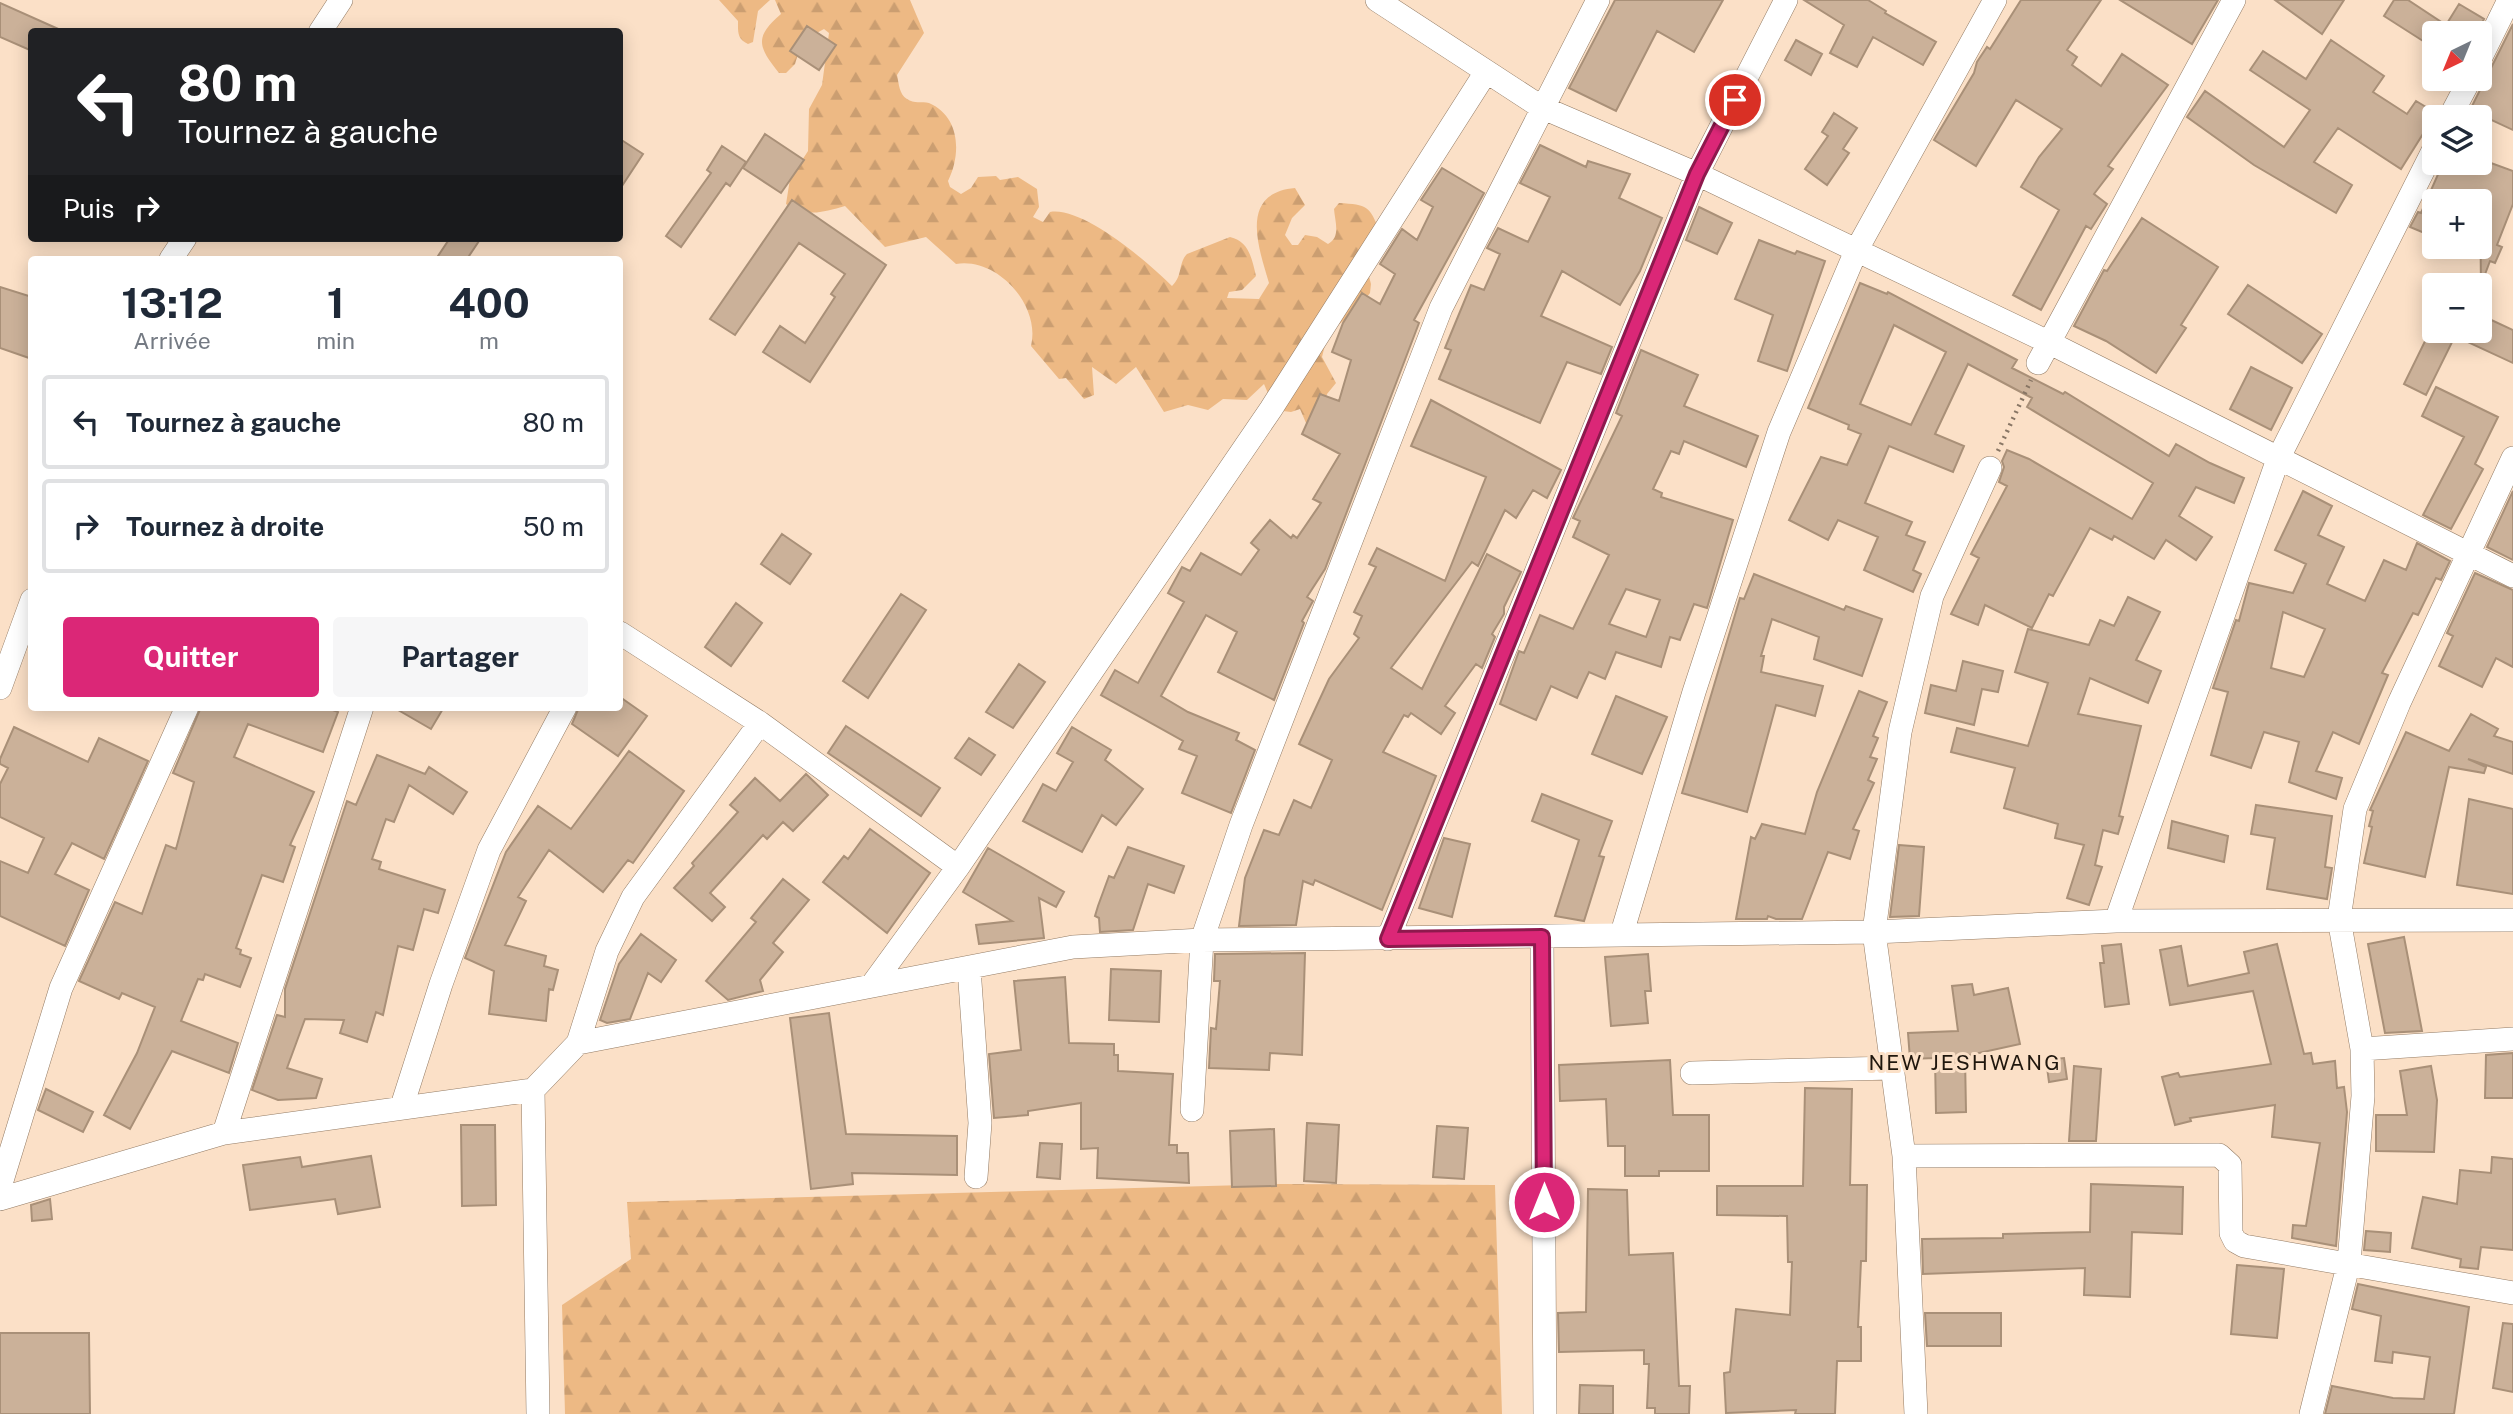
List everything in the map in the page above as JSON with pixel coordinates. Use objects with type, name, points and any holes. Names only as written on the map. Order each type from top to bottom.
[{"type":"street","points":[[323,28],[341,0]]},
{"type":"street","points":[[1192,1110],[1202,940],[1246,812],[1441,308],[1541,107],[1598,0]]},
{"type":"street","points":[[1388,939],[1697,174],[1786,0]]},
{"type":"street","points":[[1622,933],[1694,692],[1779,432],[1856,251],[1995,0]]},
{"type":"street","points":[[2043,353],[2234,0]]},
{"type":"street","points":[[2492,34],[2509,0]]},
{"type":"street","points":[[1388,3],[1541,107],[1697,174],[1856,251],[2043,353],[2278,459],[2513,576]]},
{"type":"street","points":[[872,985],[958,867],[1271,409],[1486,72]]},
{"type":"street","points":[[2116,921],[2278,459],[2422,173]]},
{"type":"street","points":[[2311,1414],[2349,1262],[2363,1096],[2362,1049],[2339,919],[2355,809],[2513,458]]},
{"type":"street","points":[[1916,1414],[1904,1156],[1874,932],[1900,732],[1932,596],[1990,468]]},
{"type":"street","points":[[0,688],[28,611]]},
{"type":"street","points":[[623,636],[760,723],[958,867]]},
{"type":"street","points":[[0,1187],[61,988],[185,711]]},
{"type":"street","points":[[224,1133],[361,711]]},
{"type":"street","points":[[401,1106],[489,850],[563,711]]},
{"type":"street","points":[[0,1199],[224,1133],[401,1106],[533,1090],[578,1043],[607,951],[633,897],[760,723]]},
{"type":"street","points":[[578,1043],[1073,947],[1202,940],[1874,932],[2116,921],[2513,920]]},
{"type":"street","points":[[1542,937],[1545,1414]]},
{"type":"street","points":[[969,968],[980,1123],[976,1177]]},
{"type":"street","points":[[2362,1049],[2513,1039]]},
{"type":"street","points":[[1692,1073],[1892,1068]]},
{"type":"street","points":[[533,1090],[538,1414]]},
{"type":"street","points":[[1904,1156],[2219,1155],[2230,1166],[2231,1233],[2235,1241],[2244,1246],[2349,1262],[2513,1293]]},
{"type":"path","points":[[1990,468],[2043,353]]},
{"type":"green space","points":[[719,0],[770,0],[758,11],[753,42],[748,44],[742,40],[738,32],[738,21]]},
{"type":"green space","points":[[775,0],[910,0],[924,33],[897,75],[899,85],[907,99],[929,103],[940,109],[953,127],[956,149],[948,181],[950,187],[961,194],[971,188],[978,177],[996,176],[1000,180],[1018,177],[1037,189],[1039,207],[1033,217],[1043,222],[1050,212],[1080,218],[1115,238],[1172,286],[1187,254],[1230,237],[1242,242],[1246,247],[1256,276],[1242,290],[1229,292],[1227,298],[1259,299],[1269,283],[1258,238],[1259,210],[1266,200],[1277,192],[1295,188],[1305,205],[1292,218],[1285,235],[1292,245],[1298,245],[1305,235],[1317,237],[1328,244],[1332,241],[1336,229],[1334,209],[1339,203],[1362,206],[1370,211],[1380,232],[1365,261],[1371,284],[1370,293],[1356,311],[1328,333],[1322,357],[1336,383],[1327,394],[1321,420],[1306,423],[1300,409],[1291,412],[1275,410],[1264,384],[1247,400],[1223,399],[1208,410],[1188,405],[1164,412],[1136,367],[1116,384],[1092,367],[1094,395],[1084,399],[1066,378],[1059,379],[1031,346],[1029,315],[1013,287],[1000,276],[986,268],[956,264],[926,237],[885,247],[845,206],[822,212],[807,212],[786,204],[790,179],[808,151],[809,109],[822,85],[829,33],[824,29],[802,41],[795,64],[786,73],[779,73],[763,49],[762,42],[766,29],[781,14]]},
{"type":"green space","points":[[1280,1184],[1495,1185],[1502,1414],[565,1414],[562,1305],[631,1259],[627,1202]]},
{"type":"building","points":[[1615,0],[1723,0],[1694,52],[1657,31],[1616,111],[1569,88]]},
{"type":"building","points":[[1804,0],[1868,0],[1886,11],[1885,13],[1936,42],[1923,65],[1873,37],[1857,67],[1830,53],[1844,25]]},
{"type":"building","points":[[2021,0],[2101,0],[2067,50],[2077,57],[2072,65],[2101,86],[2122,54],[2168,85],[2108,166],[2113,169],[2094,194],[2107,204],[2091,229],[2086,226],[2041,310],[2013,295],[2059,210],[2021,187],[2039,157],[2062,129],[2016,100],[1976,166],[1934,140],[1974,73],[1977,62],[1987,47],[1990,49]]},
{"type":"building","points":[[2120,0],[2218,0],[2192,44]]},
{"type":"building","points":[[2275,0],[2344,0],[2322,34]]},
{"type":"building","points":[[2394,0],[2408,0],[2440,21],[2422,21],[2422,40],[2384,16]]},
{"type":"building","points":[[0,3],[56,28],[28,28],[28,49],[0,37]]},
{"type":"building","points":[[2459,4],[2484,19],[2483,21],[2448,21]]},
{"type":"building","points":[[2513,24],[2513,130],[2492,120],[2492,105],[2472,105],[2480,91],[2492,91],[2492,66]]},
{"type":"building","points":[[807,26],[836,45],[819,70],[790,51]]},
{"type":"building","points":[[1796,40],[1822,54],[1811,75],[1785,60]]},
{"type":"building","points":[[2331,40],[2384,76],[2373,92],[2407,114],[2416,101],[2423,105],[2422,135],[2401,169],[2338,128],[2314,162],[2352,185],[2336,213],[2254,165],[2187,117],[2205,91],[2284,147],[2310,110],[2250,70],[2263,51],[2306,79]]},
{"type":"building","points":[[1834,113],[1857,128],[1843,149],[1849,153],[1827,185],[1805,169],[1828,136],[1822,132]]},
{"type":"building","points":[[765,134],[804,160],[781,193],[743,168]]},
{"type":"building","points":[[623,141],[643,154],[623,184]]},
{"type":"building","points":[[1540,145],[1586,167],[1588,161],[1630,174],[1619,198],[1662,218],[1640,271],[1620,305],[1562,271],[1541,316],[1612,347],[1601,374],[1567,362],[1540,423],[1439,379],[1451,350],[1445,348],[1471,285],[1484,290],[1500,254],[1487,248],[1498,228],[1528,242],[1550,197],[1520,183]]},
{"type":"building","points":[[722,146],[746,162],[730,186],[726,183],[681,247],[666,236],[711,173],[707,170]]},
{"type":"building","points":[[2492,163],[2513,171],[2513,204],[2497,245],[2502,247],[2495,263],[2490,261],[2486,273],[2481,273],[2481,259],[2492,259],[2492,189],[2432,189],[2438,175],[2492,175]]},
{"type":"building","points":[[1442,168],[1484,193],[1414,320],[1419,323],[1325,569],[1307,597],[1313,601],[1302,621],[1304,623],[1274,700],[1218,672],[1237,632],[1206,615],[1161,696],[1188,712],[1239,733],[1236,740],[1255,750],[1231,813],[1182,793],[1197,756],[1179,749],[1183,741],[1101,695],[1115,670],[1138,683],[1184,602],[1168,593],[1182,567],[1190,571],[1201,553],[1241,575],[1259,550],[1251,543],[1270,520],[1291,538],[1293,535],[1297,538],[1321,503],[1313,499],[1340,454],[1302,434],[1320,394],[1339,401],[1351,360],[1332,352],[1343,323],[1362,293],[1380,304],[1395,274],[1380,264],[1402,229],[1417,240],[1433,207],[1421,200]]},
{"type":"building","points":[[792,200],[886,265],[810,382],[763,352],[780,326],[805,343],[835,297],[831,294],[845,274],[799,243],[735,335],[710,319]]},
{"type":"building","points":[[1699,207],[1732,223],[1717,254],[1686,240]]},
{"type":"building","points":[[2422,211],[2422,232],[2410,227],[2418,212]]},
{"type":"building","points":[[2142,218],[2218,267],[2181,325],[2186,328],[2156,373],[2106,341],[2074,326],[2104,270],[2107,271]]},
{"type":"building","points":[[1759,240],[1795,254],[1797,251],[1825,261],[1787,371],[1758,361],[1773,315],[1735,299]]},
{"type":"building","points":[[447,242],[478,242],[469,256],[438,256]]},
{"type":"building","points":[[1860,283],[1887,294],[1888,292],[2017,360],[2012,368],[2063,394],[2065,392],[2169,456],[2176,444],[2244,478],[2234,503],[2196,487],[2179,516],[2212,537],[2196,560],[2166,540],[2154,559],[2114,536],[2112,540],[2090,528],[2053,596],[2049,594],[2032,628],[1985,605],[1978,625],[1951,614],[1979,558],[1971,554],[2007,486],[1999,482],[2004,467],[2002,461],[2007,450],[2029,459],[2132,519],[2153,483],[2027,407],[2032,398],[1968,364],[1935,434],[1964,446],[1953,472],[1889,446],[1865,503],[1912,522],[1906,535],[1925,542],[1913,570],[1921,574],[1913,592],[1864,570],[1878,537],[1838,520],[1828,540],[1789,520],[1821,457],[1847,465],[1861,434],[1848,429],[1849,425],[1808,408]],"holes":[[[1894,325],[1946,352],[1911,425],[1860,404]]]},
{"type":"building","points":[[2248,285],[2322,334],[2302,363],[2228,314]]},
{"type":"building","points":[[0,287],[28,296],[28,358],[0,348]]},
{"type":"building","points":[[2492,320],[2513,330],[2513,363],[2470,343],[2492,343]]},
{"type":"building","points":[[2424,343],[2452,343],[2426,395],[2404,384]]},
{"type":"building","points":[[1641,350],[1698,375],[1684,406],[1758,436],[1746,467],[1684,441],[1679,454],[1671,451],[1653,489],[1662,493],[1661,497],[1733,520],[1707,608],[1694,604],[1680,640],[1670,637],[1661,667],[1616,652],[1605,679],[1589,672],[1577,698],[1551,686],[1536,720],[1500,704],[1519,651],[1524,653],[1540,615],[1573,629],[1609,555],[1573,537],[1580,521],[1573,518],[1622,416],[1616,413]],"holes":[[[1626,589],[1660,600],[1646,637],[1609,624]]]},
{"type":"building","points":[[2251,367],[2292,388],[2271,430],[2230,409]]},
{"type":"building","points":[[2436,387],[2498,417],[2475,464],[2483,469],[2451,529],[2423,515],[2464,437],[2422,416]]},
{"type":"building","points":[[1431,400],[1561,470],[1547,498],[1533,490],[1516,518],[1505,510],[1478,566],[1472,562],[1391,668],[1422,689],[1487,554],[1521,572],[1504,607],[1504,614],[1492,634],[1495,637],[1482,668],[1476,664],[1445,706],[1455,713],[1441,734],[1411,713],[1408,717],[1404,715],[1383,752],[1436,776],[1382,910],[1315,880],[1313,885],[1303,881],[1296,925],[1239,926],[1245,878],[1264,830],[1279,835],[1294,800],[1311,808],[1332,760],[1299,744],[1329,679],[1359,638],[1354,634],[1362,616],[1354,612],[1376,567],[1369,564],[1377,548],[1445,581],[1486,477],[1411,446]]},
{"type":"building","points":[[2303,491],[2332,506],[2318,535],[2344,547],[2327,584],[2365,601],[2384,560],[2406,570],[2417,543],[2450,561],[2441,580],[2436,578],[2418,615],[2413,613],[2382,673],[2388,675],[2359,744],[2333,732],[2316,771],[2342,778],[2336,799],[2289,782],[2299,742],[2264,732],[2251,768],[2211,755],[2228,692],[2213,688],[2236,620],[2239,621],[2249,583],[2293,593],[2306,564],[2275,550]],"holes":[[[2283,612],[2325,629],[2304,677],[2271,668]]]},
{"type":"building","points":[[2513,491],[2513,560],[2487,547]]},
{"type":"building","points":[[782,534],[811,554],[790,584],[761,564]]},
{"type":"building","points":[[2475,573],[2513,590],[2513,667],[2496,658],[2482,687],[2439,666],[2453,636],[2447,633]]},
{"type":"building","points":[[1754,574],[1844,610],[1846,606],[1882,619],[1862,676],[1814,659],[1819,637],[1772,619],[1761,656],[1764,656],[1761,672],[1823,686],[1815,716],[1776,705],[1747,812],[1682,793],[1740,598],[1744,599]]},
{"type":"building","points":[[901,594],[926,610],[868,698],[843,681]]},
{"type":"building","points":[[2128,597],[2160,612],[2136,660],[2161,671],[2148,703],[2090,678],[2078,714],[2141,726],[2119,816],[2123,817],[2118,834],[2103,830],[2095,865],[2102,867],[2089,905],[2067,898],[2084,845],[2055,838],[2058,824],[2004,808],[2015,768],[1951,752],[1957,728],[2028,746],[2048,683],[2015,672],[2028,629],[2089,645],[2100,620],[2114,626]]},
{"type":"building","points":[[736,603],[762,623],[731,666],[705,647]]},
{"type":"building","points":[[1963,661],[2003,671],[1998,692],[1982,689],[1974,725],[1925,713],[1931,685],[1956,691]]},
{"type":"building","points":[[1019,664],[1045,682],[1013,728],[986,712]]},
{"type":"building","points":[[1859,691],[1887,702],[1873,736],[1878,738],[1870,757],[1877,759],[1868,780],[1874,783],[1853,829],[1859,831],[1850,859],[1828,852],[1802,919],[1776,919],[1768,916],[1767,919],[1736,919],[1751,837],[1755,839],[1762,824],[1805,834],[1817,792]]},
{"type":"building","points":[[1616,696],[1667,717],[1642,774],[1592,754]]},
{"type":"building","points":[[623,699],[647,716],[618,756],[572,724],[577,711],[623,711]]},
{"type":"building","points":[[199,711],[338,712],[323,752],[248,724],[234,757],[314,792],[290,845],[295,847],[283,882],[262,875],[236,948],[241,950],[240,954],[251,958],[240,987],[205,974],[203,980],[198,979],[181,1021],[238,1043],[229,1073],[172,1051],[130,1129],[104,1115],[137,1053],[155,1007],[122,993],[119,999],[79,981],[115,902],[142,914],[166,845],[176,849],[194,782],[173,773]]},
{"type":"building","points":[[400,711],[442,711],[431,729]]},
{"type":"building","points":[[2471,714],[2498,729],[2494,736],[2513,742],[2513,774],[2468,759],[2486,767],[2484,773],[2449,767],[2425,877],[2364,863],[2372,827],[2369,826],[2373,811],[2370,810],[2406,732],[2449,751]]},
{"type":"building","points":[[846,726],[940,788],[921,816],[828,753]]},
{"type":"building","points":[[14,727],[88,762],[99,738],[148,761],[104,859],[72,843],[55,874],[89,890],[65,946],[0,916],[0,861],[28,873],[44,838],[0,817],[0,784],[8,768],[0,764],[0,759]]},
{"type":"building","points":[[1072,727],[1111,750],[1105,760],[1143,789],[1116,825],[1102,815],[1082,852],[1023,821],[1043,784],[1056,791],[1073,762],[1057,753]]},
{"type":"building","points":[[969,738],[995,755],[981,775],[955,758]]},
{"type":"building","points":[[629,751],[684,791],[633,863],[628,860],[603,892],[549,850],[518,897],[526,901],[505,945],[546,956],[544,966],[558,970],[553,990],[549,989],[546,1021],[489,1014],[494,971],[465,958],[506,852],[538,806],[571,829]]},
{"type":"building","points":[[377,755],[425,774],[429,767],[467,792],[453,814],[409,785],[394,822],[386,819],[372,859],[381,862],[379,869],[445,890],[438,913],[424,909],[413,950],[398,946],[383,1015],[376,1012],[367,1042],[340,1033],[344,1020],[305,1019],[287,1068],[322,1079],[316,1098],[278,1100],[252,1090],[277,1015],[285,1017],[285,989],[347,801],[356,805]]},
{"type":"building","points":[[806,774],[828,795],[793,831],[783,822],[767,839],[763,835],[710,893],[725,907],[712,921],[674,888],[694,866],[692,863],[738,812],[730,805],[755,778],[780,801]]},
{"type":"building","points":[[1542,794],[1612,821],[1599,856],[1604,857],[1584,921],[1555,916],[1579,840],[1532,821]]},
{"type":"building","points":[[2469,799],[2513,809],[2513,894],[2457,885]]},
{"type":"building","points":[[2256,805],[2332,816],[2325,867],[2332,868],[2327,899],[2267,889],[2275,838],[2251,834]]},
{"type":"building","points":[[2172,821],[2228,836],[2224,862],[2168,848]]},
{"type":"building","points":[[870,829],[930,873],[887,933],[823,882],[844,856],[848,859]]},
{"type":"building","points":[[1444,838],[1470,844],[1452,917],[1419,908]]},
{"type":"building","points":[[1899,845],[1924,847],[1919,916],[1890,917]]},
{"type":"building","points":[[1128,847],[1184,866],[1174,893],[1148,884],[1133,930],[1100,932],[1099,918],[1095,916],[1098,906],[1109,876],[1114,878]]},
{"type":"building","points":[[988,848],[1064,892],[1056,907],[1039,898],[1044,938],[979,944],[976,925],[1012,921],[963,892]]},
{"type":"building","points":[[783,879],[809,900],[773,943],[783,952],[760,980],[763,991],[728,1000],[706,981],[756,922],[751,918]]},
{"type":"building","points":[[641,934],[676,960],[661,982],[648,973],[630,1019],[607,1023],[600,1020],[619,964]]},
{"type":"building","points":[[2404,937],[2422,1031],[2385,1033],[2368,944]]},
{"type":"building","points":[[2121,944],[2129,1004],[2105,1007],[2100,963],[2104,963],[2102,946]]},
{"type":"building","points":[[2277,944],[2304,1054],[2311,1053],[2313,1064],[2335,1061],[2337,1088],[2344,1087],[2347,1112],[2336,1246],[2292,1238],[2293,1225],[2306,1226],[2320,1143],[2272,1137],[2275,1105],[2190,1118],[2191,1121],[2175,1125],[2162,1077],[2178,1073],[2180,1077],[2271,1064],[2253,991],[2170,1005],[2160,950],[2181,946],[2188,986],[2249,973],[2244,952]]},
{"type":"building","points":[[1305,953],[1302,1055],[1270,1053],[1269,1070],[1209,1068],[1211,1028],[1216,1029],[1220,981],[1214,981],[1215,954]]},
{"type":"building","points":[[1648,954],[1651,991],[1645,991],[1648,1023],[1611,1026],[1605,957]]},
{"type":"building","points":[[1111,969],[1161,971],[1159,1022],[1109,1020]]},
{"type":"building","points":[[1065,977],[1069,1043],[1114,1044],[1114,1055],[1118,1055],[1118,1071],[1173,1074],[1169,1145],[1177,1145],[1177,1153],[1188,1153],[1189,1183],[1097,1178],[1098,1148],[1081,1149],[1081,1103],[1028,1111],[1028,1115],[994,1118],[989,1054],[1021,1050],[1014,981]]},
{"type":"building","points":[[1972,984],[1974,995],[2008,988],[2020,1044],[1965,1056],[1966,1112],[1936,1113],[1935,1058],[1910,1059],[1908,1033],[1958,1031],[1952,986]]},
{"type":"building","points":[[829,1013],[846,1134],[957,1136],[957,1175],[852,1173],[853,1184],[811,1189],[790,1018]]},
{"type":"building","points":[[2513,1053],[2513,1098],[2485,1098],[2486,1055]]},
{"type":"building","points":[[2064,1058],[2067,1079],[2049,1082],[2046,1060]]},
{"type":"building","points":[[1670,1060],[1673,1115],[1709,1115],[1709,1171],[1659,1171],[1659,1176],[1625,1176],[1625,1146],[1608,1146],[1606,1099],[1560,1101],[1559,1065]]},
{"type":"building","points":[[2074,1066],[2101,1069],[2096,1141],[2069,1141]]},
{"type":"building","points":[[2431,1066],[2437,1100],[2434,1152],[2376,1151],[2376,1115],[2407,1115],[2400,1071]]},
{"type":"building","points":[[1805,1088],[1852,1089],[1850,1185],[1867,1185],[1866,1261],[1861,1261],[1858,1327],[1861,1327],[1861,1361],[1837,1361],[1835,1414],[1795,1414],[1796,1410],[1726,1413],[1724,1373],[1730,1372],[1736,1309],[1790,1315],[1792,1262],[1788,1262],[1787,1216],[1717,1215],[1717,1186],[1803,1186]]},
{"type":"building","points":[[46,1089],[93,1112],[83,1132],[38,1110]]},
{"type":"building","points":[[1307,1123],[1339,1125],[1336,1183],[1304,1181]]},
{"type":"building","points":[[461,1125],[495,1125],[496,1205],[462,1206]]},
{"type":"building","points":[[1437,1126],[1468,1128],[1464,1179],[1433,1177]]},
{"type":"building","points":[[1274,1129],[1276,1186],[1232,1187],[1230,1131]]},
{"type":"building","points":[[1040,1143],[1062,1144],[1060,1179],[1037,1177]]},
{"type":"building","points":[[371,1156],[380,1207],[338,1214],[335,1199],[250,1210],[243,1165],[300,1157],[302,1167]]},
{"type":"building","points":[[2492,1157],[2513,1159],[2513,1250],[2481,1247],[2478,1269],[2460,1267],[2461,1259],[2412,1248],[2423,1197],[2457,1204],[2460,1170],[2491,1173]]},
{"type":"building","points":[[2091,1184],[2183,1187],[2182,1234],[2132,1232],[2130,1297],[2084,1295],[2085,1268],[1923,1274],[1922,1239],[2003,1238],[2003,1234],[2090,1232]]},
{"type":"building","points":[[1588,1189],[1627,1190],[1629,1255],[1673,1253],[1679,1386],[1690,1386],[1689,1414],[1655,1414],[1655,1408],[1647,1408],[1649,1364],[1644,1364],[1644,1350],[1559,1352],[1558,1313],[1586,1312]]},
{"type":"building","points":[[50,1199],[52,1219],[32,1221],[31,1205]]},
{"type":"building","points":[[2366,1231],[2391,1233],[2390,1252],[2364,1250]]},
{"type":"building","points":[[2237,1265],[2284,1269],[2277,1338],[2231,1334]]},
{"type":"building","points":[[2358,1284],[2469,1307],[2454,1414],[2325,1414],[2332,1386],[2393,1398],[2424,1399],[2430,1357],[2393,1352],[2392,1363],[2375,1361],[2381,1316],[2352,1309]]},
{"type":"building","points":[[1925,1313],[2001,1313],[2001,1346],[1927,1346]]},
{"type":"building","points":[[2503,1323],[2513,1324],[2513,1392],[2493,1388]]},
{"type":"building","points":[[0,1333],[89,1333],[90,1414],[0,1414]]},
{"type":"building","points":[[1580,1385],[1613,1386],[1613,1414],[1579,1414]]},
{"type":"district","name":"NEW JESHWANG","points":[[1965,1063]]},
{"type":"route","points":[[1544,1202],[1542,937],[1388,939],[1697,174],[1735,100]]}]
